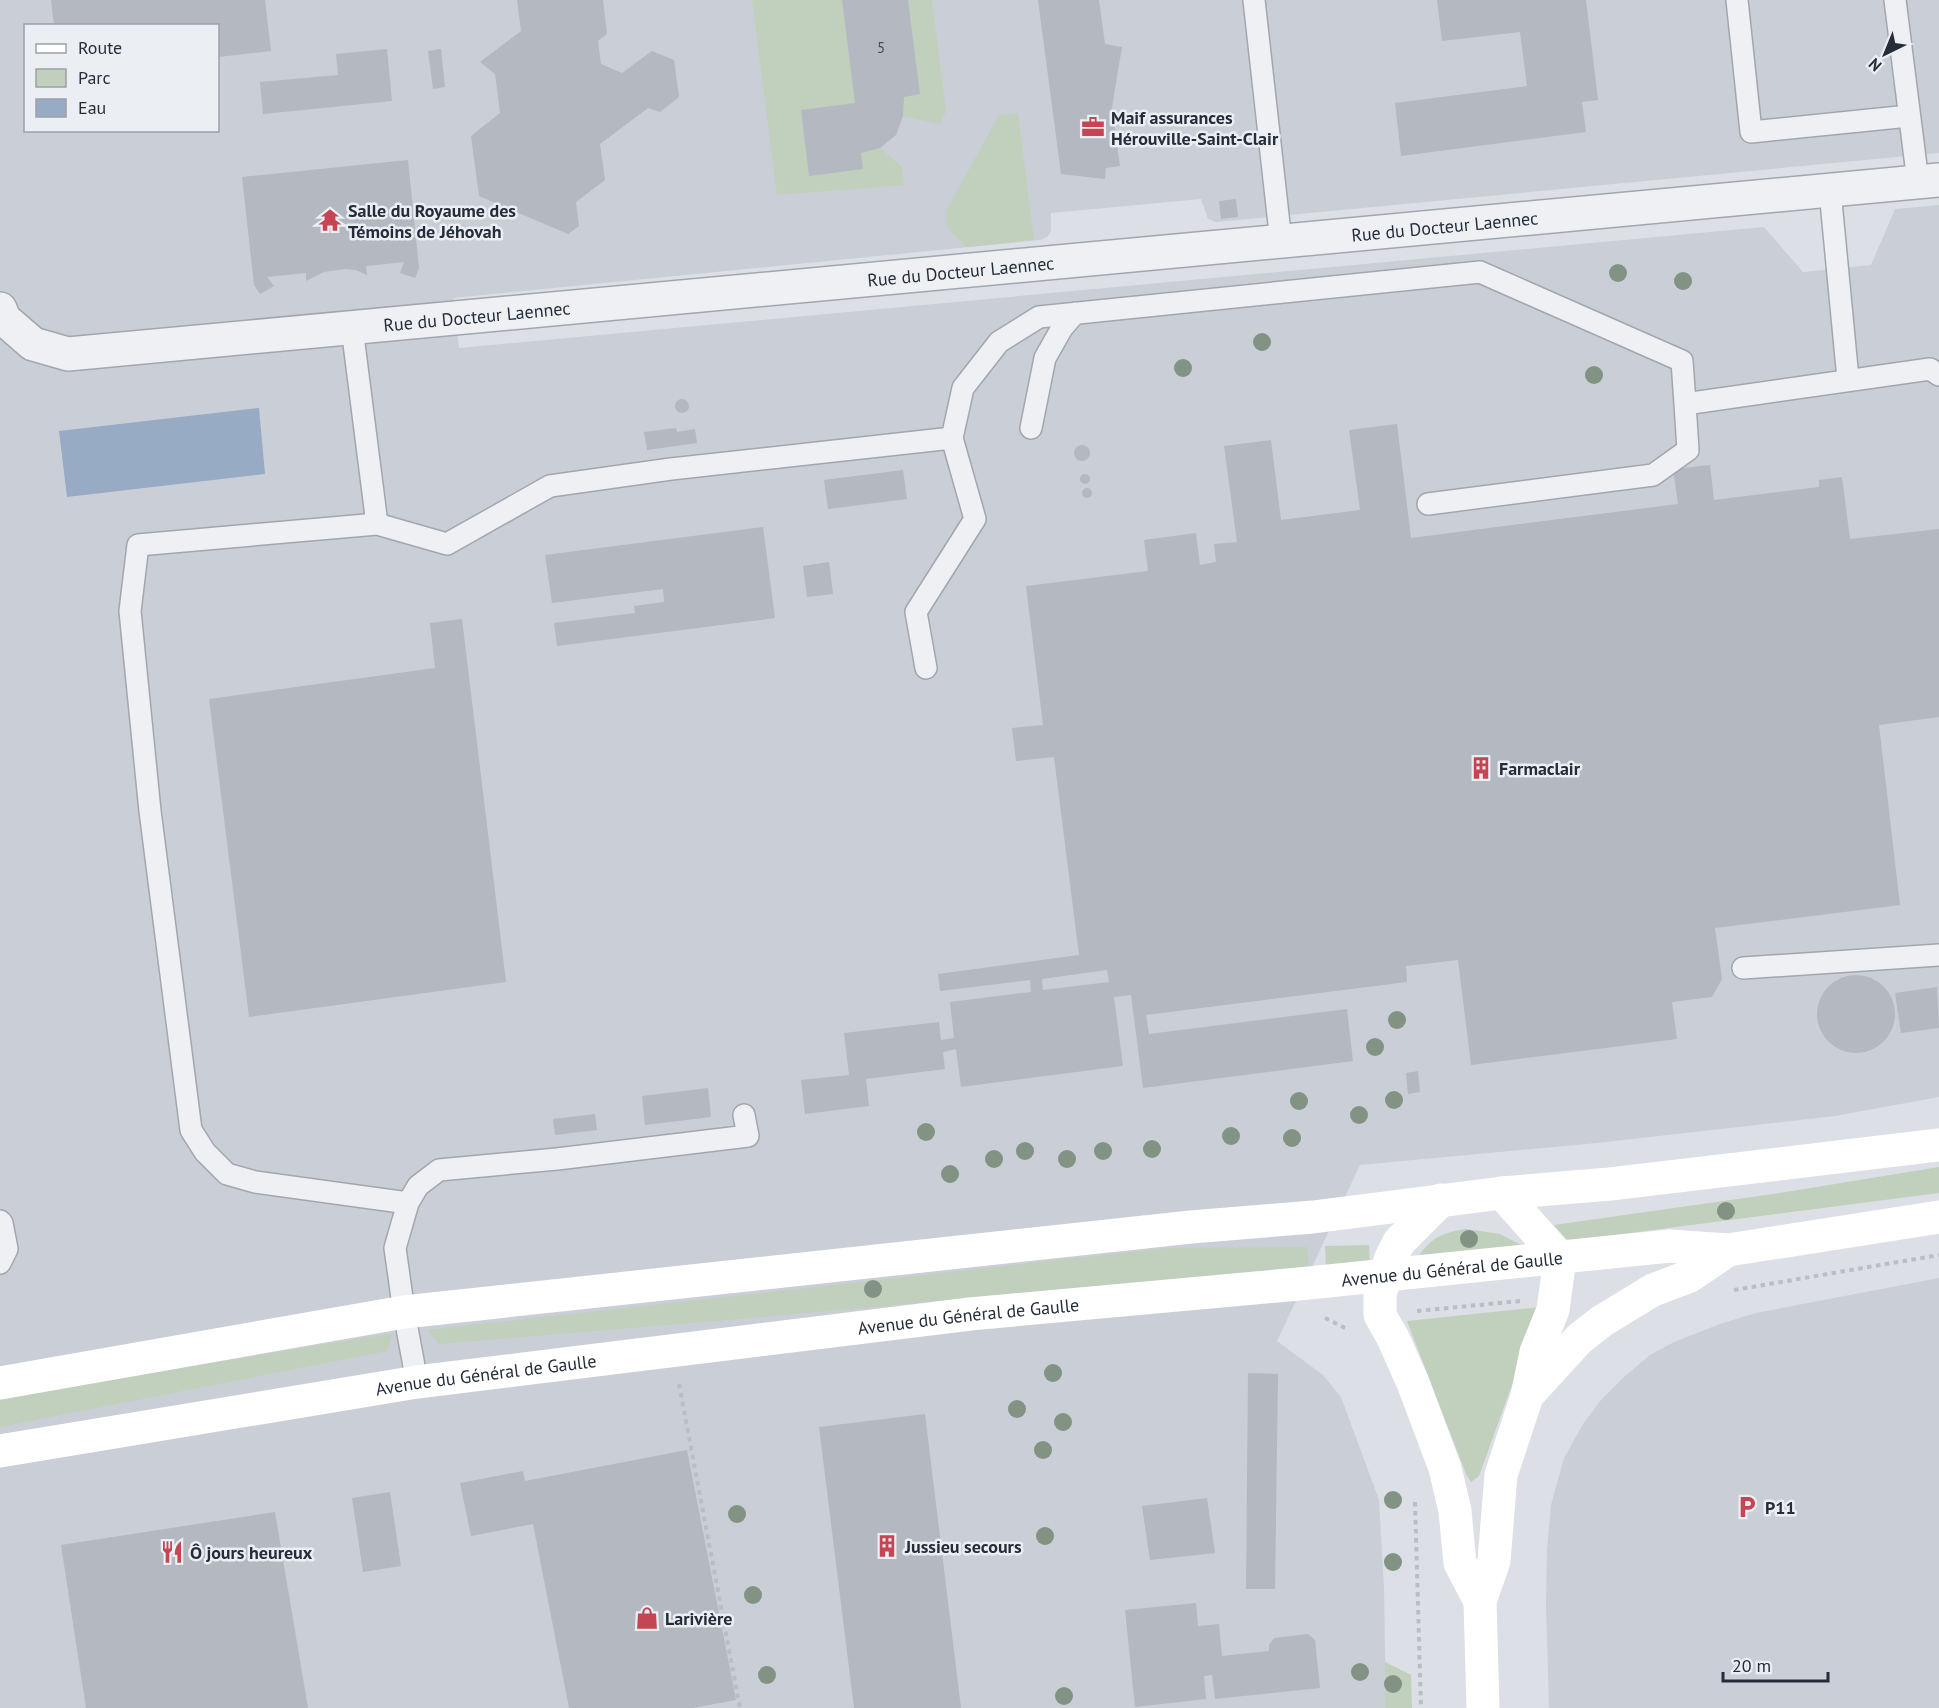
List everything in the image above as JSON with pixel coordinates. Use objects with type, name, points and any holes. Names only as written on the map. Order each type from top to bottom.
[{"type":"main road","points":[[0,1383],[404,1312],[1179,1228],[1312,1217],[1441,1200],[1610,1184],[1939,1145]]},
{"type":"main road","points":[[1483,1708],[1480,1601],[1494,1561],[1501,1475],[1527,1396],[1536,1352],[1552,1310],[1560,1258],[1502,1193]]},
{"type":"main road","points":[[1441,1200],[1399,1242],[1390,1260],[1380,1294],[1380,1315],[1413,1383],[1445,1468],[1455,1511],[1460,1563],[1480,1601]]},
{"type":"main road","name":"Avenue du Général de Gaulle","points":[[0,1451],[332,1398],[417,1382],[970,1314],[1670,1246],[1728,1250],[1939,1217]]},
{"type":"main road","points":[[1527,1396],[1579,1339],[1602,1321],[1653,1290],[1690,1276],[1728,1250]]},
{"type":"street","name":"Rue du Docteur Laennec","points":[[1,316],[33,344],[68,354],[1928,181]]},
{"type":"lane","points":[[1254,0],[1281,242]]},
{"type":"lane","points":[[1737,0],[1751,132],[1909,116]]},
{"type":"lane","points":[[1895,0],[1909,116],[1928,181]]},
{"type":"lane","points":[[1830,191],[1848,380]]},
{"type":"lane","points":[[926,668],[916,612],[975,519],[952,438],[963,388],[999,342],[1039,317],[1480,272],[1682,361],[1688,450],[1653,475],[1428,504]]},
{"type":"lane","points":[[1031,428],[1046,358],[1062,328],[1075,313]]},
{"type":"lane","points":[[352,328],[377,524]]},
{"type":"lane","points":[[1685,404],[1930,369],[1939,375]]},
{"type":"lane","points":[[408,1203],[255,1182],[227,1174],[205,1152],[191,1130],[150,811],[130,611],[138,545],[377,524],[447,544],[550,486],[671,469],[952,438]]},
{"type":"lane","points":[[1743,968],[1939,955]]},
{"type":"lane","points":[[417,1382],[395,1248],[408,1203],[418,1186],[439,1170],[557,1159],[748,1136],[744,1115]]},
{"type":"lane","points":[[0,1221],[7,1249],[0,1263]]},
{"type":"path","points":[[1728,1292],[1939,1256]]},
{"type":"path","points":[[1416,1311],[1522,1301]]},
{"type":"path","points":[[1322,1317],[1350,1332]]},
{"type":"path","points":[[677,1375],[740,1708]]},
{"type":"path","points":[[1414,1496],[1421,1708]]},
{"type":"shaded area","points":[[0,0],[1939,0],[1939,153],[1216,222],[1208,219],[1201,199],[1051,213],[1051,232],[1040,240],[453,298],[459,348],[1764,227],[1803,272],[1871,265],[1895,209],[1939,205],[1939,1097],[1835,1116],[1597,1143],[1360,1165],[1277,1341],[1323,1375],[1341,1397],[1379,1500],[1384,1589],[1386,1708],[0,1708]]},
{"type":"shaded area","name":"P11","points":[[1939,1278],[1939,1708],[1549,1708],[1546,1605],[1551,1505],[1564,1458],[1583,1424],[1601,1400],[1650,1355],[1674,1342],[1720,1324],[1756,1313]]},
{"type":"green space","points":[[752,0],[842,0],[855,103],[801,110],[809,175],[861,153],[880,148],[902,167],[904,185],[777,195]]},
{"type":"green space","points":[[908,0],[932,0],[946,111],[940,124],[903,116],[904,97],[920,94]]},
{"type":"green space","points":[[1018,113],[1034,240],[966,247],[948,229],[946,211],[999,115]]},
{"type":"green space","points":[[1939,1167],[1939,1193],[1568,1241],[1554,1225],[1780,1193]]},
{"type":"green space","points":[[1466,1229],[1500,1234],[1523,1246],[1418,1257],[1438,1237]]},
{"type":"green space","points":[[1369,1245],[1370,1263],[1326,1267],[1325,1246]]},
{"type":"green space","points":[[1307,1247],[1309,1268],[439,1344],[427,1330],[1167,1248]]},
{"type":"green space","points":[[1540,1307],[1479,1476],[1471,1482],[1407,1321]]},
{"type":"green space","points":[[393,1333],[387,1351],[0,1427],[0,1398]]},
{"type":"green space","points":[[1385,1662],[1411,1675],[1412,1708],[1385,1708]]},
{"type":"water","points":[[259,408],[265,474],[67,497],[59,431]]},
{"type":"building","points":[[51,0],[265,0],[271,51],[219,57],[219,24],[54,24]]},
{"type":"building","points":[[517,0],[603,0],[607,34],[598,41],[601,64],[622,73],[652,51],[674,60],[679,97],[660,112],[648,108],[600,144],[605,180],[576,202],[579,226],[568,234],[479,196],[471,136],[500,113],[495,74],[480,62],[521,31]]},
{"type":"building","points":[[842,0],[908,0],[920,94],[904,97],[903,116],[896,135],[880,148],[861,153],[863,169],[809,176],[801,110],[855,103]]},
{"type":"building","points":[[1038,0],[1099,0],[1105,44],[1122,47],[1112,107],[1120,166],[1106,168],[1105,179],[1061,174]]},
{"type":"building","points":[[1437,0],[1586,0],[1598,100],[1582,102],[1586,132],[1401,156],[1395,103],[1527,86],[1520,32],[1442,41]]},
{"type":"building","points":[[387,49],[392,101],[263,114],[260,82],[338,75],[336,54]]},
{"type":"building","points":[[441,49],[445,87],[433,89],[428,51]]},
{"type":"building","name":"Salle du Royaume des Témoins de Jéhovah","points":[[408,160],[419,268],[415,278],[400,273],[404,262],[366,266],[367,275],[356,270],[345,269],[324,272],[306,281],[306,273],[267,277],[274,286],[260,294],[254,285],[242,177]]},
{"type":"building","points":[[1236,199],[1238,217],[1221,219],[1219,201]]},
{"type":"building","points":[[679,399],[685,399],[689,406],[685,413],[679,413],[675,409],[675,403]]},
{"type":"building","name":"Farmaclair","points":[[1397,424],[1411,538],[1678,504],[1673,469],[1710,465],[1714,500],[1819,487],[1819,480],[1842,477],[1850,539],[1939,529],[1939,717],[1879,725],[1900,905],[1715,928],[1722,979],[1712,997],[1672,1002],[1677,1039],[1471,1065],[1458,960],[1406,966],[1407,982],[1146,1015],[1149,1034],[1347,1009],[1353,1061],[1143,1088],[1131,995],[1114,997],[1123,1066],[961,1087],[956,1049],[943,1052],[945,1069],[866,1079],[869,1106],[805,1114],[801,1080],[849,1075],[844,1033],[939,1022],[941,1040],[954,1038],[950,1002],[1031,992],[1030,980],[940,991],[938,974],[1079,955],[1054,757],[1016,761],[1012,728],[1043,725],[1026,586],[1148,571],[1144,540],[1196,533],[1200,565],[1216,562],[1214,544],[1237,542],[1224,446],[1271,440],[1281,520],[1360,510],[1349,430]],"holes":[[[1107,970],[1109,982],[1043,990],[1042,979]]]},
{"type":"building","points":[[676,428],[677,432],[695,429],[697,443],[647,450],[644,432]]},
{"type":"building","points":[[1079,445],[1085,445],[1090,453],[1088,459],[1079,461],[1074,456],[1074,450]]},
{"type":"building","points":[[903,470],[907,499],[828,509],[824,480]]},
{"type":"building","points":[[1085,474],[1089,475],[1089,483],[1085,484],[1081,483],[1080,479],[1081,475]]},
{"type":"building","points":[[1087,488],[1091,489],[1091,497],[1087,498],[1083,497],[1082,493],[1083,489]]},
{"type":"building","points":[[763,527],[775,618],[557,646],[554,623],[635,613],[634,606],[664,602],[663,589],[552,603],[545,555]]},
{"type":"building","points":[[829,562],[833,594],[807,597],[803,566]]},
{"type":"building","points":[[462,619],[506,982],[249,1017],[209,699],[435,668],[430,623]]},
{"type":"building","points":[[1856,975],[1871,978],[1884,986],[1892,999],[1895,1014],[1892,1029],[1884,1042],[1871,1050],[1856,1053],[1841,1050],[1828,1042],[1820,1029],[1817,1014],[1820,999],[1828,986],[1841,978]]},
{"type":"building","points":[[1937,987],[1939,1028],[1901,1033],[1895,993]]},
{"type":"building","points":[[1418,1071],[1420,1092],[1408,1094],[1406,1073]]},
{"type":"building","points":[[708,1088],[711,1117],[645,1125],[642,1096]]},
{"type":"building","points":[[595,1114],[597,1130],[555,1135],[553,1119]]},
{"type":"building","points":[[1248,1373],[1278,1374],[1275,1589],[1246,1589]]},
{"type":"building","name":"Jussieu secours","points":[[925,1414],[961,1708],[854,1708],[819,1427]]},
{"type":"building","name":"Larivière","points":[[687,1450],[736,1700],[693,1708],[569,1708],[533,1524],[471,1536],[460,1483],[523,1471],[525,1481]]},
{"type":"building","points":[[390,1492],[401,1566],[363,1572],[352,1498]]},
{"type":"building","points":[[1207,1498],[1215,1553],[1150,1560],[1142,1506]]},
{"type":"building","points":[[275,1512],[308,1708],[86,1708],[61,1545]]},
{"type":"building","points":[[1196,1603],[1198,1626],[1219,1624],[1222,1656],[1269,1651],[1269,1645],[1274,1638],[1308,1634],[1315,1640],[1320,1688],[1215,1699],[1212,1675],[1204,1676],[1206,1699],[1135,1707],[1125,1610]]},
{"type":"place","name":"Maif assurances Hérouville-Saint-Clair","points":[[1093,127]]},
{"type":"place","name":"Salle du Royaume des Témoins de Jéhovah","points":[[330,220]]},
{"type":"place","name":"Farmaclair","points":[[1481,768]]},
{"type":"place","name":"P11","points":[[1747,1507]]},
{"type":"place","name":"Jussieu secours","points":[[887,1546]]},
{"type":"place","name":"Ô jours heureux","points":[[172,1552]]},
{"type":"place","name":"Larivière","points":[[647,1618]]}]
